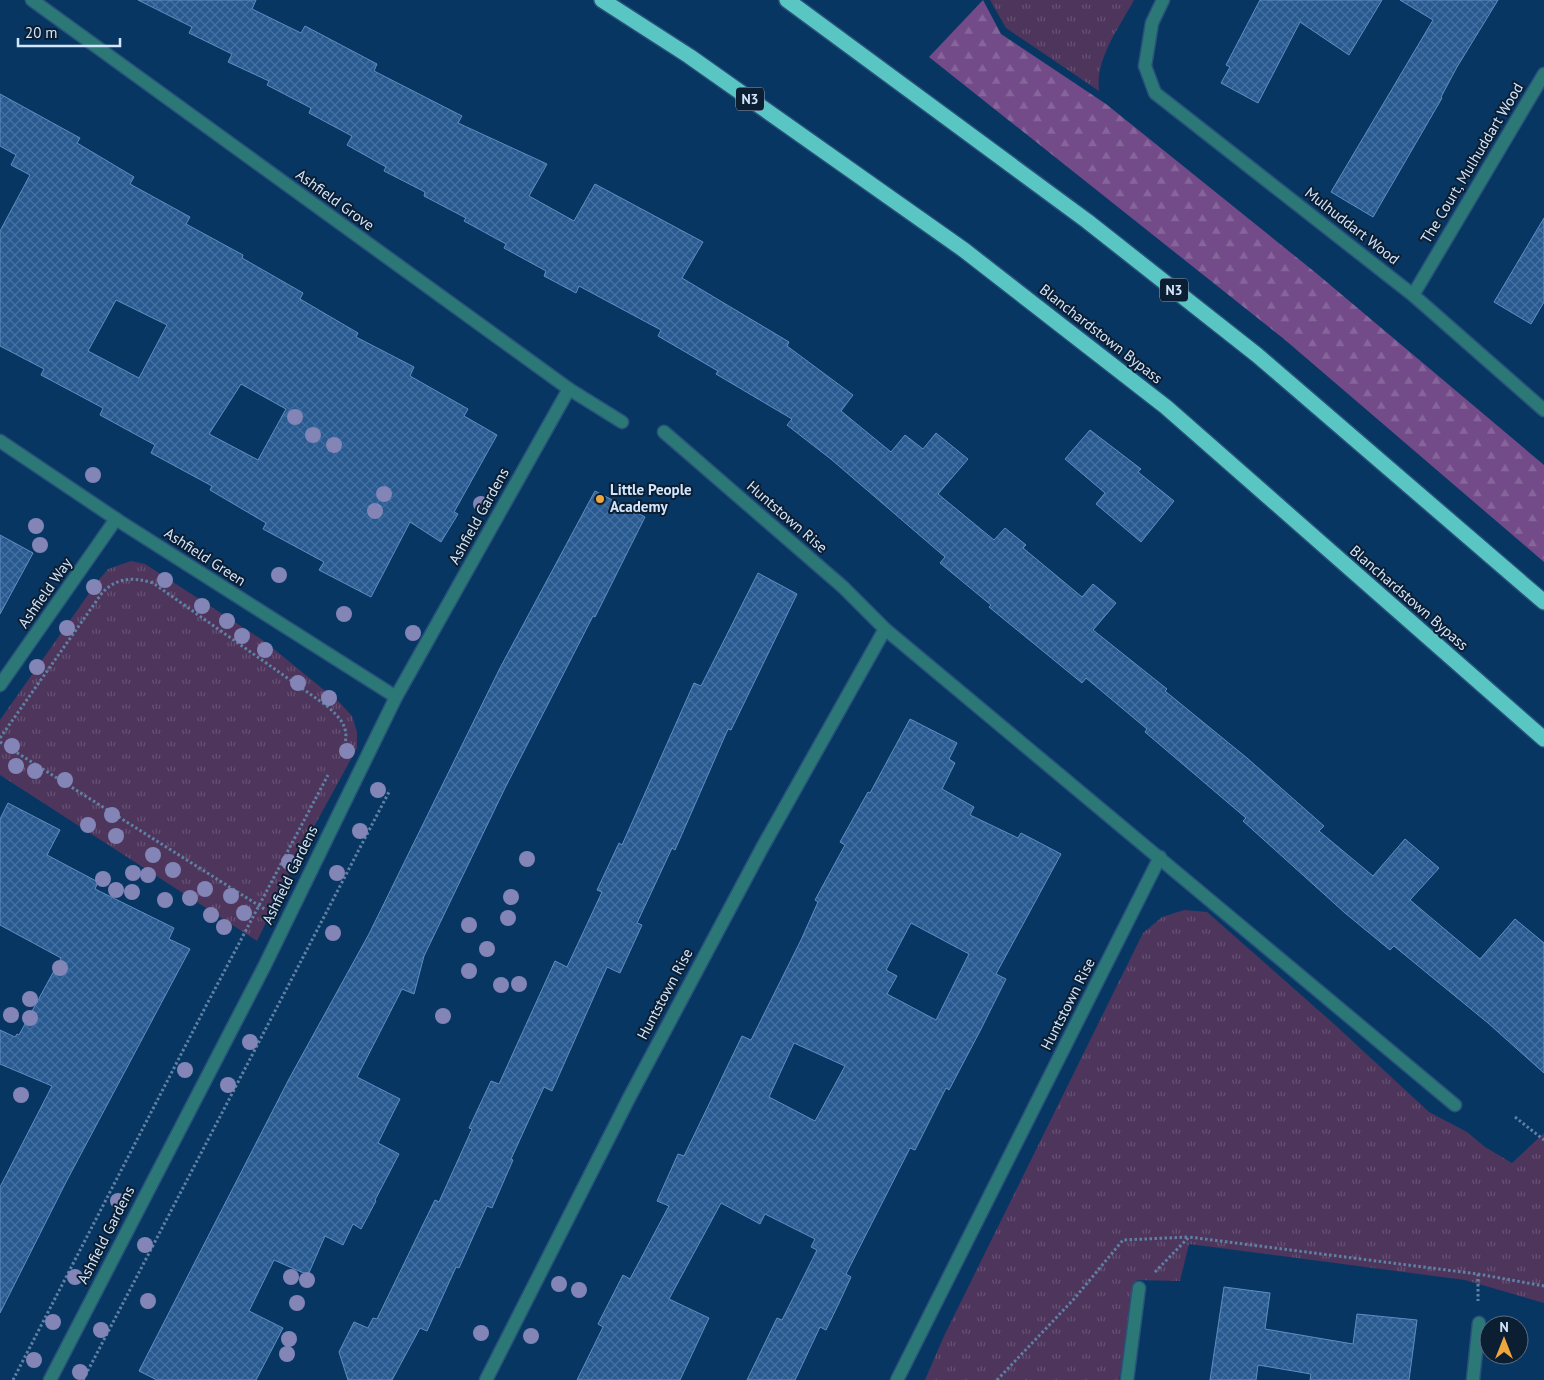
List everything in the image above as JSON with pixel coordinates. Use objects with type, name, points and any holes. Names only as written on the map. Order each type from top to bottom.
[{"type":"highway","name":"Blanchardstown Bypass","points":[[602,0],[689,56],[964,250],[1166,407],[1544,740]]},
{"type":"highway","name":"N3","points":[[787,0],[1063,203],[1257,355],[1544,602]]},
{"type":"street","name":"Ashfield Grove","points":[[32,0],[569,389],[622,422]]},
{"type":"street","name":"Mulhuddart Wood","points":[[1163,0],[1152,23],[1145,66],[1155,93],[1413,295],[1544,410]]},
{"type":"street","name":"The Court, Mulhuddart Wood","points":[[1413,295],[1544,74]]},
{"type":"street","name":"Ashfield Gardens","points":[[50,1380],[286,922],[396,697],[569,389]]},
{"type":"street","name":"Huntstown Rise","points":[[664,432],[843,586],[886,629],[1455,1105]]},
{"type":"street","name":"Ashfield Green","points":[[0,441],[116,519],[396,697]]},
{"type":"street","name":"Ashfield Way","points":[[0,685],[116,519]]},
{"type":"street","name":"Huntstown Rise","points":[[486,1380],[628,1098],[757,856],[886,629]]},
{"type":"street","name":"Huntstown Rise","points":[[897,1380],[1160,857]]},
{"type":"street","points":[[1127,1380],[1139,1288]]},
{"type":"street","points":[[1473,1380],[1479,1323]]},
{"type":"path","points":[[0,738],[102,593],[109,586],[127,578],[153,583],[327,706],[341,719],[345,727],[344,745]]},
{"type":"path","points":[[0,742],[286,922]]},
{"type":"path","points":[[13,1380],[258,905],[333,766]]},
{"type":"path","points":[[83,1380],[390,790]]},
{"type":"path","points":[[1515,1117],[1544,1140]]},
{"type":"path","points":[[997,1380],[1074,1299],[1123,1240],[1188,1237],[1478,1274],[1544,1286]]},
{"type":"path","points":[[1139,1288],[1188,1237]]},
{"type":"green space","points":[[983,0],[1001,34],[1106,104],[1316,273],[1544,465],[1544,562],[1284,339],[929,57]]},
{"type":"green space","points":[[990,0],[1134,0],[1104,56],[1099,79],[1099,91],[1006,28]]},
{"type":"green space","points":[[131,561],[145,564],[264,641],[340,703],[352,716],[357,732],[357,748],[298,856],[257,941],[0,775],[0,720],[97,582],[108,569]]},
{"type":"green space","points":[[1184,910],[1207,912],[1334,1024],[1429,1112],[1467,1132],[1485,1147],[1512,1163],[1544,1133],[1544,1303],[1465,1280],[1189,1244],[1180,1281],[1137,1280],[1119,1380],[925,1380],[944,1336],[1143,933],[1162,917]]},
{"type":"building","points":[[138,0],[256,0],[252,9],[301,33],[305,26],[377,64],[374,71],[462,116],[458,123],[547,164],[529,196],[574,221],[595,184],[703,242],[682,278],[789,342],[787,346],[853,395],[841,411],[891,452],[905,435],[923,449],[936,433],[968,459],[938,494],[994,540],[1005,528],[1026,545],[1023,548],[1082,597],[1093,584],[1116,603],[1093,630],[1167,689],[1165,691],[1247,758],[1324,826],[1319,831],[1373,876],[1405,839],[1439,868],[1410,900],[1480,959],[1515,919],[1544,943],[1544,1073],[1488,1023],[1394,946],[1390,950],[1345,913],[1243,821],[1246,818],[1145,732],[1147,729],[1086,678],[1082,683],[989,607],[991,605],[940,563],[945,557],[832,460],[787,425],[792,419],[716,374],[718,371],[658,336],[661,330],[579,286],[576,293],[544,276],[546,271],[504,248],[506,244],[464,221],[466,218],[424,196],[425,192],[384,171],[386,167],[347,145],[352,136],[309,113],[311,108],[267,85],[269,81],[228,62],[232,54],[189,33],[192,27]]},
{"type":"building","points":[[1260,0],[1382,0],[1349,55],[1300,22],[1258,103],[1221,83],[1230,67],[1226,65]]},
{"type":"building","points":[[1400,0],[1498,0],[1457,67],[1442,98],[1373,217],[1331,192],[1433,20]]},
{"type":"building","points":[[0,94],[80,138],[77,143],[134,177],[130,184],[190,217],[186,224],[243,255],[242,258],[303,293],[300,299],[358,333],[356,337],[414,367],[410,376],[468,409],[464,416],[497,435],[454,512],[458,514],[441,542],[410,522],[371,597],[319,570],[324,562],[263,529],[266,523],[210,490],[212,486],[151,453],[155,445],[100,415],[103,408],[41,375],[44,369],[0,346],[0,231],[30,175],[11,165],[16,155],[0,146]],"holes":[[[116,300],[167,325],[139,378],[88,351]],[[241,384],[286,409],[258,460],[209,434]]]},
{"type":"building","points":[[1544,218],[1544,302],[1531,324],[1494,302]]},
{"type":"building","points":[[1090,430],[1141,469],[1138,472],[1174,501],[1141,542],[1096,504],[1105,493],[1065,459]]},
{"type":"building","points":[[595,491],[645,517],[505,788],[424,956],[414,994],[402,989],[357,1077],[400,1099],[378,1143],[399,1154],[376,1201],[361,1229],[353,1224],[343,1245],[325,1236],[308,1275],[274,1260],[249,1311],[283,1328],[256,1380],[157,1380],[139,1371],[289,1079],[369,934],[500,668]]},
{"type":"building","points":[[0,535],[33,553],[0,614]]},
{"type":"building","points":[[758,573],[797,594],[731,730],[728,729],[675,850],[672,848],[637,923],[642,925],[620,973],[607,967],[552,1091],[544,1087],[511,1159],[513,1160],[492,1208],[487,1206],[459,1268],[456,1267],[427,1331],[420,1328],[392,1380],[348,1380],[339,1352],[354,1322],[368,1328],[373,1318],[377,1319],[435,1200],[439,1202],[472,1129],[469,1128],[491,1081],[499,1084],[555,961],[567,967],[602,892],[597,890],[619,843],[622,845],[694,683],[701,686]]},
{"type":"building","points":[[910,719],[957,743],[949,759],[955,763],[942,789],[974,807],[970,815],[1018,838],[1021,833],[1061,854],[996,974],[1006,979],[949,1090],[946,1088],[915,1150],[910,1148],[846,1274],[851,1277],[826,1330],[820,1327],[795,1380],[747,1380],[777,1318],[782,1320],[817,1250],[811,1247],[815,1239],[765,1214],[760,1224],[721,1203],[669,1299],[709,1318],[680,1380],[577,1380],[603,1327],[598,1324],[623,1275],[630,1279],[669,1206],[657,1201],[678,1154],[684,1156],[742,1036],[751,1040],[801,940],[818,902],[815,900],[845,845],[840,842],[868,792],[870,793]],"holes":[[[911,923],[969,954],[936,1020],[887,994],[897,976],[886,970]],[[794,1043],[845,1066],[815,1121],[769,1097]]]},
{"type":"building","points":[[8,803],[60,830],[47,855],[98,882],[95,889],[174,928],[169,939],[190,949],[66,1182],[0,1313],[0,1187],[52,1086],[0,1064],[0,1030],[15,1037],[17,1034],[19,1035],[61,958],[0,925],[0,819]]},
{"type":"building","points":[[1224,1287],[1270,1293],[1265,1329],[1353,1344],[1357,1314],[1417,1320],[1409,1380],[1310,1380],[1311,1374],[1258,1365],[1256,1380],[1210,1380]]},
{"type":"place","name":"Little People Academy","points":[[600,499]]}]
